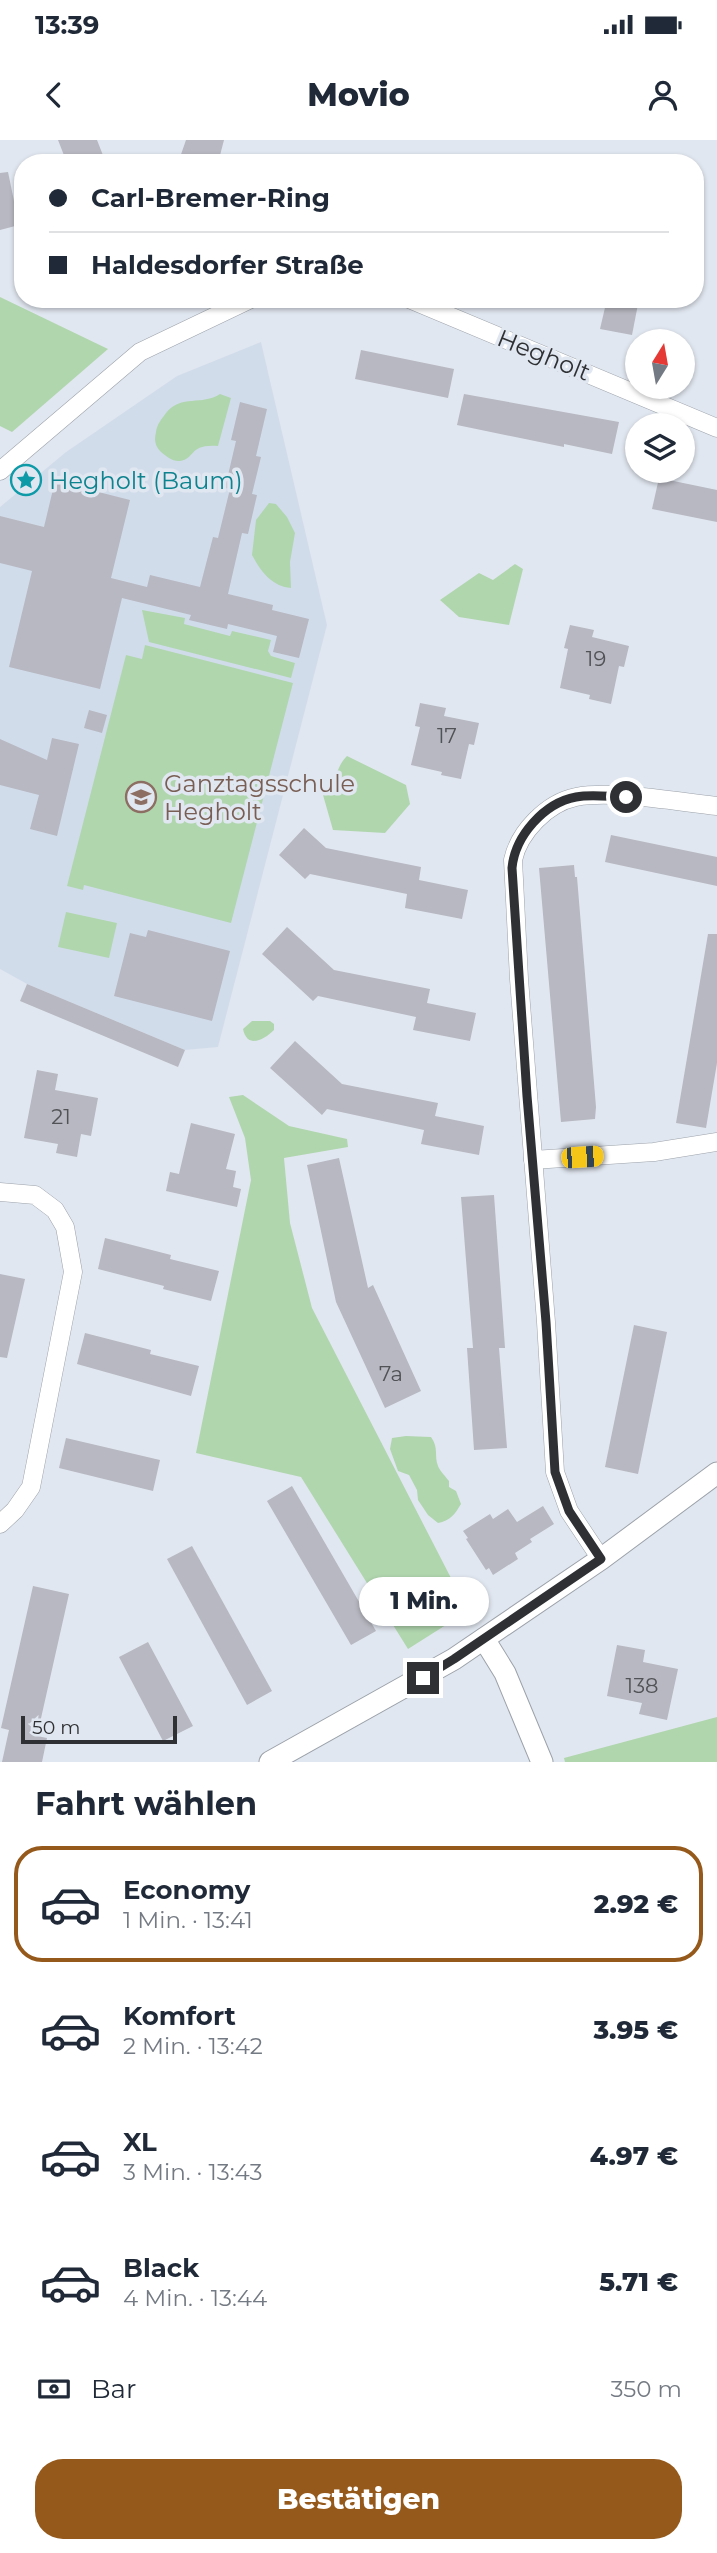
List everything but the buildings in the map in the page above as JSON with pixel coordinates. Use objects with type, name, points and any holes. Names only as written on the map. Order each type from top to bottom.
[{"type":"street","points":[[0,471],[140,352],[232,308]]},
{"type":"street","name":"Hegholt","points":[[430,308],[717,428]]},
{"type":"street","points":[[601,1559],[569,1511],[555,1472],[513,860],[518,845],[537,819],[575,797],[626,797],[717,806]]},
{"type":"street","points":[[533,1160],[665,1151],[717,1142]]},
{"type":"street","points":[[0,1192],[35,1195],[55,1210],[65,1227],[73,1272],[31,1487],[15,1510],[0,1524]]},
{"type":"street","points":[[270,1762],[435,1671],[601,1559],[717,1473]]},
{"type":"street","points":[[484,1639],[510,1684],[542,1762]]},
{"type":"shaded area","name":"Ganztagsschule Hegholt","points":[[261,342],[327,625],[218,1047],[185,1050],[27,984],[0,969],[0,507],[66,452],[177,376]]},
{"type":"green space","points":[[0,297],[14,304],[14,308],[23,308],[108,349],[12,432],[0,426]]},
{"type":"green space","points":[[220,394],[231,398],[218,446],[202,447],[180,461],[172,460],[161,452],[156,445],[155,435],[158,424],[172,407]]},
{"type":"green space","points":[[269,503],[276,504],[295,533],[290,562],[291,588],[284,587],[268,577],[252,555],[256,520]]},
{"type":"green space","points":[[515,564],[523,569],[509,625],[459,617],[440,600],[479,573],[493,580]]},
{"type":"green space","points":[[142,610],[185,618],[184,624],[230,636],[232,631],[271,640],[268,651],[271,656],[295,663],[291,678],[149,642]]},
{"type":"green space","points":[[145,645],[293,683],[231,923],[84,885],[83,890],[67,886],[126,655],[142,659]]},
{"type":"green space","points":[[347,756],[406,785],[410,804],[385,833],[333,830],[323,795],[332,786]]},
{"type":"green space","points":[[66,912],[117,923],[109,958],[58,947]]},
{"type":"green space","points":[[252,1021],[270,1021],[274,1024],[274,1030],[266,1037],[252,1041],[243,1029]]},
{"type":"green space","points":[[243,1095],[289,1126],[347,1139],[348,1147],[284,1158],[290,1223],[312,1308],[468,1611],[408,1649],[301,1477],[196,1453],[251,1180],[245,1138],[229,1097]]},
{"type":"green space","points":[[431,1437],[433,1441],[438,1466],[449,1481],[449,1487],[456,1491],[461,1504],[446,1521],[438,1523],[428,1515],[418,1500],[417,1490],[409,1475],[398,1471],[390,1449],[392,1438]]},
{"type":"green space","points":[[717,1717],[717,1762],[565,1762],[564,1758]]},
{"type":"place","name":"Hegholt (Baum)","points":[[26,480]]},
{"type":"place","name":"Ganztagsschule Hegholt","points":[[141,797]]},
{"type":"route","points":[[423,1678],[601,1559],[569,1511],[555,1472],[512,868],[515,852],[523,836],[547,811],[575,797],[626,797]]}]
